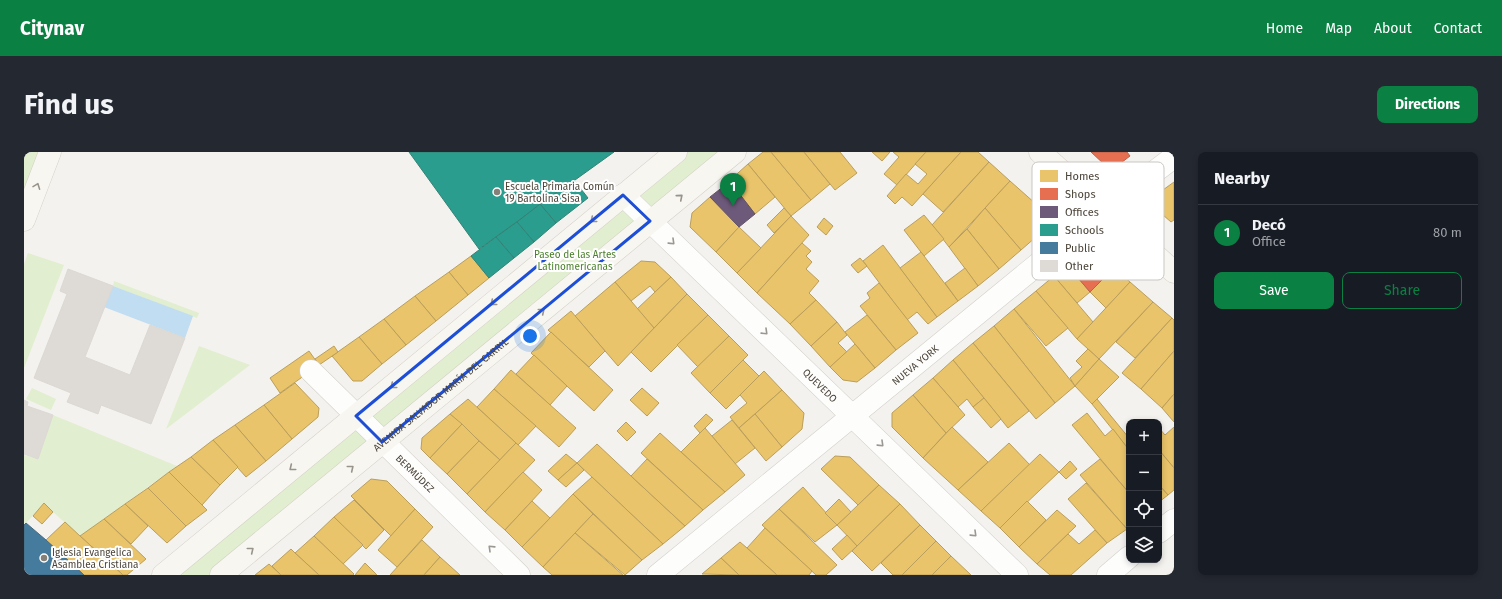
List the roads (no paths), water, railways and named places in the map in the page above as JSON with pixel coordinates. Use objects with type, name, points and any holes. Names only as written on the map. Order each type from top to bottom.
[{"type":"street","points":[[24,220],[50,152]]},
{"type":"street","points":[[163,575],[676,152]]},
{"type":"street","name":"AVENIDA SALVADOR MARÍA DEL CARRIL","points":[[221,575],[734,152]]},
{"type":"street","points":[[1040,152],[1051,162]]},
{"type":"street","name":"NUEVA YORK","points":[[1164,165],[1174,157]]},
{"type":"street","name":"QUEVEDO","points":[[623,195],[1017,575]]},
{"type":"street","points":[[1164,263],[1174,272]]},
{"type":"street","name":"NUEVA YORK","points":[[658,575],[1032,269]]},
{"type":"street","name":"BERMÚDEZ","points":[[311,371],[519,575]]},
{"type":"street","points":[[1162,530],[1174,520]]},
{"type":"street","points":[[1108,575],[1126,560]]},
{"type":"water","points":[[113,286],[193,316],[185,338],[104,307]]},
{"type":"place","name":"Escuela Primaria Común 19 Bartolina Sisa","points":[[497,192]]},
{"type":"place","name":"Decó","points":[[733,206]]},
{"type":"place","name":"Iglesia Evangelica Asamblea Cristiana","points":[[44,558]]},
{"type":"park label","name":"Paseo de las Artes Latinomericanas","points":[[575,260]]}]
